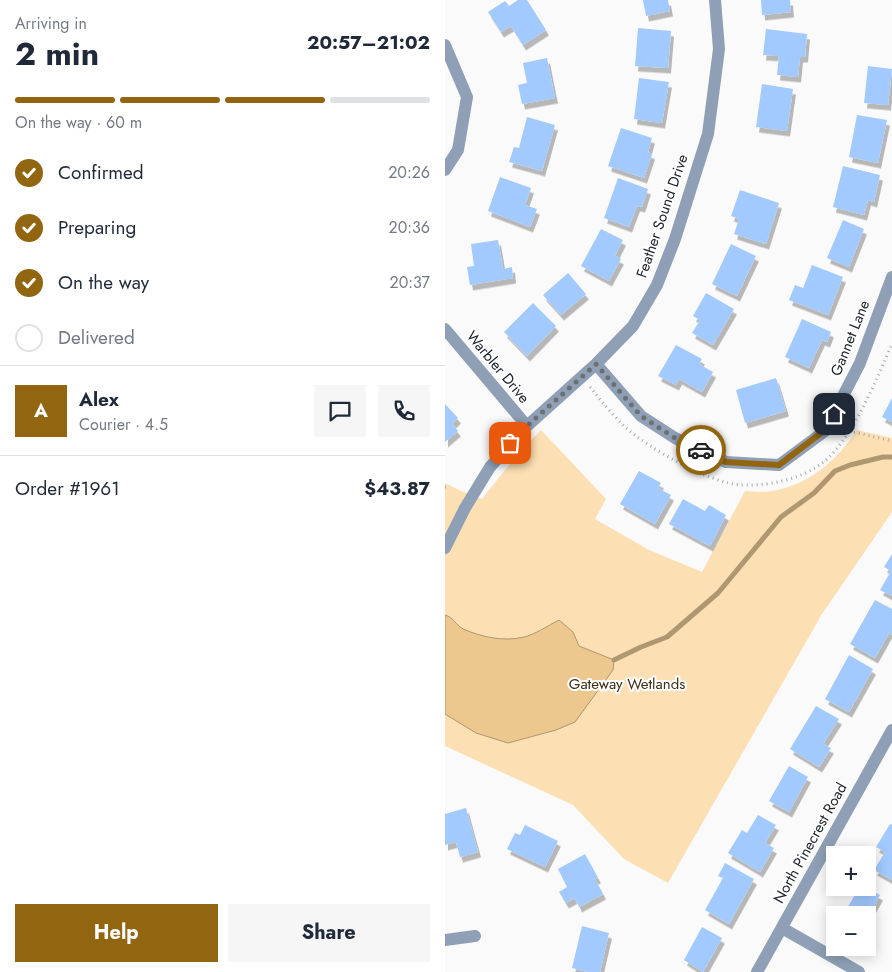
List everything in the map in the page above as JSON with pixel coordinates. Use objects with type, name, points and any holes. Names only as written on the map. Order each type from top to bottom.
[{"type":"street","name":"Feather Sound Drive","points":[[445,548],[465,508],[490,467],[527,426],[596,364],[633,326],[657,285],[675,239],[708,134],[719,49],[715,0]]},
{"type":"street","points":[[445,45],[467,97],[458,150],[445,170]]},
{"type":"street","name":"Gannet Lane","points":[[596,364],[641,416],[675,438],[726,462],[779,465],[825,430],[860,363],[892,277]]},
{"type":"street","name":"Warbler Drive","points":[[445,329],[527,426]]},
{"type":"street","name":"North Pinecrest Road","points":[[757,972],[892,730]]},
{"type":"street","points":[[782,928],[859,972]]},
{"type":"street","points":[[445,940],[475,936]]},
{"type":"path","points":[[582,377],[626,428],[661,452],[703,475],[741,485],[784,482],[819,466],[839,447],[879,373],[892,344]]},
{"type":"path","points":[[849,431],[892,441]]},
{"type":"green space","name":"Gateway Wetlands","points":[[541,430],[606,499],[595,519],[649,550],[702,572],[745,491],[772,491],[799,483],[821,470],[831,461],[857,430],[892,438],[892,512],[822,614],[668,883],[624,859],[573,805],[445,746],[445,483],[482,499],[517,455]]},
{"type":"shaded area","points":[[445,615],[463,629],[500,639],[528,636],[559,620],[573,632],[579,646],[614,660],[613,670],[575,722],[556,730],[508,743],[476,733],[445,714]]},
{"type":"building","points":[[518,0],[527,0],[546,30],[523,45],[511,26],[501,32],[488,12],[505,1],[509,6]]},
{"type":"building","points":[[643,0],[668,0],[670,11],[646,16]]},
{"type":"building","points":[[761,0],[790,0],[791,12],[762,15]]},
{"type":"building","points":[[638,28],[671,31],[668,68],[635,66]]},
{"type":"building","points":[[766,29],[807,34],[805,57],[800,57],[798,77],[777,75],[779,56],[763,55]]},
{"type":"building","points":[[547,58],[555,98],[522,104],[518,85],[527,83],[523,63]]},
{"type":"building","points":[[868,66],[892,69],[888,105],[864,103]]},
{"type":"building","points":[[639,78],[669,82],[662,123],[634,119]]},
{"type":"building","points":[[762,84],[793,89],[787,131],[756,127]]},
{"type":"building","points":[[857,115],[887,120],[878,163],[849,157]]},
{"type":"building","points":[[527,117],[555,125],[542,171],[509,162],[514,147],[519,148]]},
{"type":"building","points":[[621,128],[652,138],[648,152],[652,154],[644,178],[608,166]]},
{"type":"building","points":[[843,166],[880,175],[874,202],[868,200],[864,215],[833,207]]},
{"type":"building","points":[[500,177],[531,188],[525,205],[537,209],[530,227],[488,211]]},
{"type":"building","points":[[618,178],[648,189],[642,207],[637,206],[629,227],[604,218]]},
{"type":"building","points":[[740,190],[779,203],[766,244],[734,234],[739,219],[731,216]]},
{"type":"building","points":[[843,220],[864,229],[849,267],[827,258]]},
{"type":"building","points":[[601,229],[623,240],[615,256],[621,259],[609,281],[581,266]]},
{"type":"building","points":[[498,240],[503,269],[512,267],[513,278],[470,285],[467,267],[474,266],[471,244]]},
{"type":"building","points":[[731,244],[756,256],[737,296],[712,284]]},
{"type":"building","points":[[812,265],[843,277],[828,315],[789,300],[795,285],[803,288]]},
{"type":"building","points":[[568,273],[586,294],[561,315],[543,295]]},
{"type":"building","points":[[706,293],[734,309],[713,345],[692,333],[700,320],[693,316]]},
{"type":"building","points":[[533,303],[556,326],[527,356],[504,332]]},
{"type":"building","points":[[802,319],[831,332],[827,342],[822,340],[809,368],[785,357]]},
{"type":"building","points":[[676,345],[702,359],[699,364],[713,372],[702,392],[679,379],[676,385],[658,376]]},
{"type":"building","points":[[776,378],[786,411],[745,423],[736,390]]},
{"type":"building","points":[[892,398],[892,422],[882,417]]},
{"type":"building","points":[[445,404],[458,418],[452,424],[458,431],[445,442]]},
{"type":"building","points":[[639,471],[661,483],[658,488],[671,495],[655,524],[620,504]]},
{"type":"building","points":[[683,499],[705,511],[709,505],[726,515],[710,546],[669,524]]},
{"type":"building","points":[[892,554],[892,596],[880,590],[891,571],[884,567]]},
{"type":"building","points":[[875,600],[892,609],[892,635],[889,633],[875,658],[850,644]]},
{"type":"building","points":[[849,655],[873,669],[849,712],[825,699]]},
{"type":"building","points":[[816,706],[839,719],[823,744],[831,748],[819,767],[790,749]]},
{"type":"building","points":[[789,766],[808,777],[789,812],[769,801]]},
{"type":"building","points":[[466,808],[478,852],[460,857],[456,842],[445,845],[445,814]]},
{"type":"building","points":[[758,815],[776,825],[765,843],[774,848],[760,872],[728,853],[742,830],[747,833]]},
{"type":"building","points":[[890,824],[892,825],[892,880],[876,871],[876,867],[885,852],[876,847]]},
{"type":"building","points":[[525,825],[558,841],[545,867],[507,849],[515,833],[520,835]]},
{"type":"building","points":[[585,854],[598,878],[595,879],[603,894],[579,907],[575,898],[566,903],[559,892],[567,887],[558,869]]},
{"type":"building","points":[[725,863],[754,879],[729,924],[705,910],[723,878],[718,876]]},
{"type":"building","points":[[876,893],[880,895],[874,906],[848,906],[854,896],[876,896]]},
{"type":"building","points":[[582,926],[609,933],[600,972],[588,972],[572,968]]},
{"type":"building","points":[[702,927],[722,938],[703,972],[684,960]]},
{"type":"waterway","points":[[614,660],[667,637],[718,593],[781,517],[814,493],[835,471],[850,465],[883,457],[892,457]]},
{"type":"way so far","points":[[510,443],[596,364],[641,416],[675,438],[701,450]]},
{"type":"route","points":[[701,450],[726,462],[779,465],[825,430],[834,414]]}]
